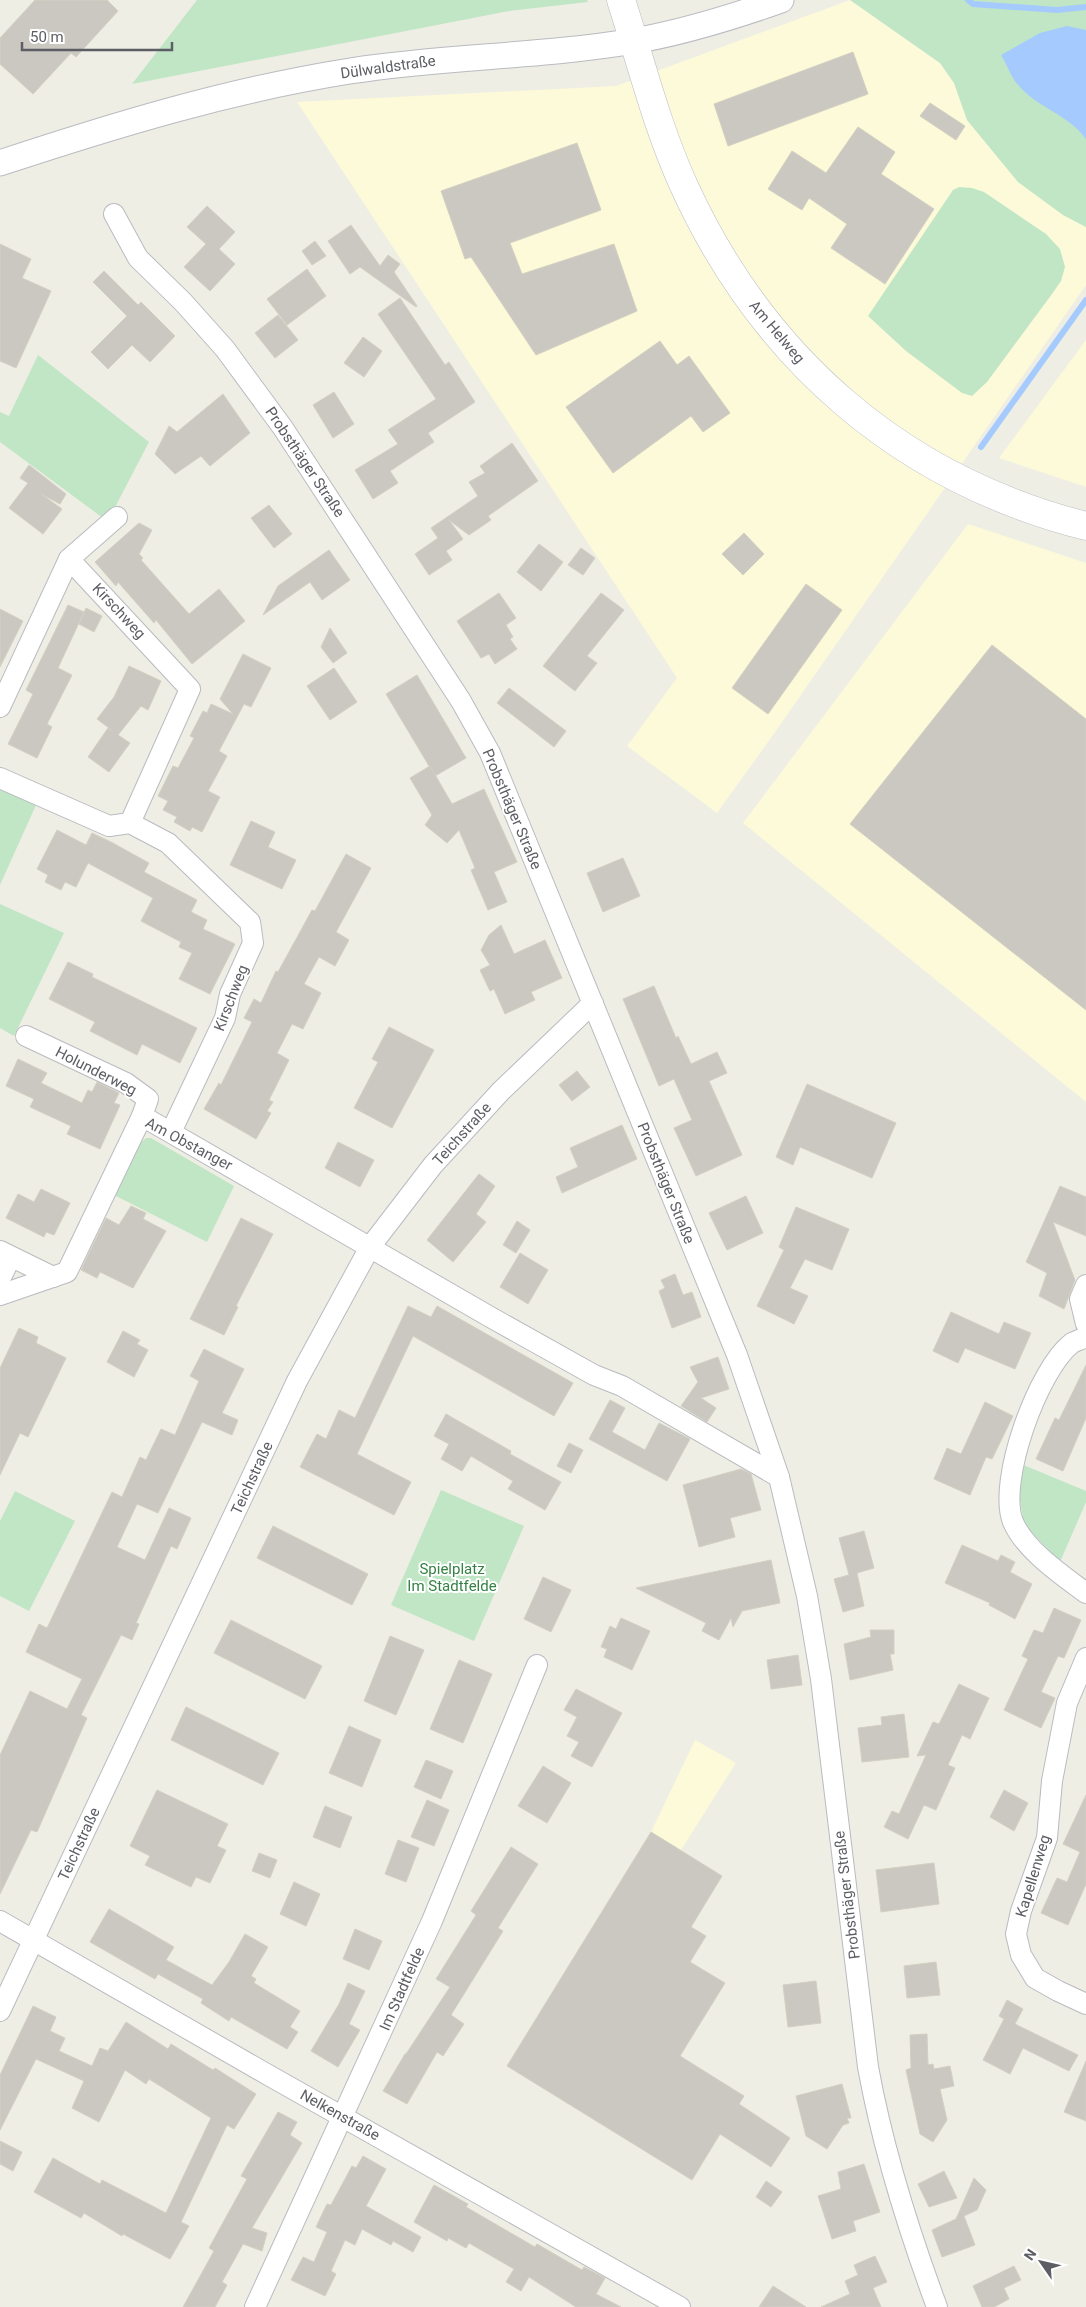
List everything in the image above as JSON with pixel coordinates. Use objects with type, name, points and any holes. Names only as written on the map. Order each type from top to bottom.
[{"type":"main road","name":"Am Helweg","points":[[621,0],[684,184],[710,239],[730,273],[770,326],[810,371],[871,424],[932,464],[969,485],[1018,505],[1086,526]]},
{"type":"street","name":"Dülwaldstraße","points":[[0,163],[152,115],[260,88],[349,71],[423,61],[577,49],[634,41],[679,32],[781,0]]},
{"type":"street","name":"Probsthäger Straße","points":[[114,214],[138,258],[183,302],[225,350],[283,428],[461,701],[490,753],[737,1355],[779,1477],[807,1596],[821,1680],[868,2067],[878,2124],[920,2261],[937,2307]]},
{"type":"street","points":[[0,707],[68,559],[117,517]]},
{"type":"street","name":"Kirschweg","points":[[68,559],[190,688],[130,823],[168,843],[250,922],[253,943],[230,994],[225,1018],[171,1132]]},
{"type":"street","points":[[0,778],[109,826],[130,823]]},
{"type":"street","name":"Teichstraße","points":[[0,2011],[297,1381],[370,1248],[433,1165],[501,1091],[592,1003]]},
{"type":"street","name":"Holunderweg","points":[[26,1036],[126,1083],[148,1099],[142,1116]]},
{"type":"street","name":"Am Obstanger","points":[[0,1295],[67,1272],[142,1116],[370,1248]]},
{"type":"street","points":[[370,1248],[594,1375],[622,1386],[779,1477]]},
{"type":"street","points":[[0,1279],[6,1254],[53,1277]]},
{"type":"street","points":[[1086,1285],[1080,1299],[1086,1324]]},
{"type":"street","points":[[1086,1337],[1072,1344],[1050,1370],[1031,1408],[1020,1439],[1010,1483],[1012,1520],[1022,1538],[1058,1572],[1086,1593]]},
{"type":"street","name":"Kapellenweg","points":[[1086,1658],[1067,1703],[1052,1781],[1047,1838],[1021,1911],[1016,1934],[1021,1954],[1035,1978],[1086,2004]]},
{"type":"street","name":"Im Stadtfelde","points":[[258,2306],[432,1922],[537,1666]]},
{"type":"street","name":"Nelkenstraße","points":[[0,1921],[680,2307]]},
{"type":"shaded area","points":[[850,0],[940,63],[954,83],[967,120],[1018,182],[1063,215],[1086,227],[1086,285],[717,813],[627,746],[677,678],[297,102],[616,86]]},
{"type":"shaded area","points":[[1086,340],[1086,487],[999,458]]},
{"type":"shaded area","points":[[968,524],[1086,563],[1086,1102],[743,823]]},
{"type":"shaded area","points":[[695,1740],[736,1763],[681,1850],[651,1832]]},
{"type":"green space","points":[[197,0],[587,0],[588,2],[509,11],[132,84]]},
{"type":"green space","points":[[850,0],[1086,0],[1086,227],[1063,215],[1018,182],[967,120],[954,83],[940,63]]},
{"type":"green space","points":[[959,187],[972,188],[984,192],[1046,234],[1060,249],[1065,267],[1061,281],[1052,294],[987,382],[972,396],[962,393],[906,351],[868,316],[953,190]]},
{"type":"green space","points":[[38,355],[149,442],[113,511],[103,518],[0,442],[0,412],[9,416]]},
{"type":"green space","points":[[0,787],[36,805],[0,885]]},
{"type":"green space","points":[[0,904],[64,933],[14,1036],[0,1028]]},
{"type":"green space","points":[[146,1138],[151,1138],[234,1186],[207,1242],[114,1195],[138,1145]]},
{"type":"green space","points":[[1021,1464],[1086,1491],[1086,1502],[1060,1562],[1024,1524],[1018,1488]]},
{"type":"green space","name":"Spielplatz Im Stadtfelde","points":[[441,1490],[524,1526],[474,1641],[391,1605]]},
{"type":"green space","points":[[15,1491],[75,1521],[29,1611],[0,1596],[0,1521]]},
{"type":"water","points":[[1067,26],[1086,30],[1086,139],[1062,117],[1027,94],[1014,79],[1001,55],[1040,33]]},
{"type":"building","points":[[35,0],[107,0],[118,11],[76,57],[71,53],[33,94],[0,64],[0,38]]},
{"type":"building","points":[[853,52],[868,94],[728,146],[714,104]]},
{"type":"building","points":[[930,103],[965,126],[956,140],[920,116]]},
{"type":"building","points":[[858,127],[895,152],[881,174],[934,209],[885,284],[831,248],[847,224],[809,198],[802,210],[768,189],[792,151],[826,173]]},
{"type":"building","points":[[577,143],[601,210],[510,243],[522,274],[614,244],[637,311],[536,355],[471,257],[465,259],[441,191]]},
{"type":"building","points":[[207,206],[235,232],[219,249],[235,264],[210,291],[184,267],[206,244],[187,227]]},
{"type":"building","points":[[351,225],[380,266],[388,255],[400,264],[394,272],[416,307],[360,267],[350,274],[328,241]]},
{"type":"building","points":[[315,241],[326,256],[312,265],[302,251]]},
{"type":"building","points":[[0,244],[31,259],[22,278],[51,291],[16,368],[0,361]]},
{"type":"building","points":[[307,269],[326,296],[287,325],[267,299]]},
{"type":"building","points":[[104,271],[138,305],[141,302],[175,336],[150,362],[132,345],[108,369],[91,352],[127,316],[93,282]]},
{"type":"building","points":[[400,298],[445,365],[449,362],[475,402],[428,433],[434,442],[390,471],[398,483],[373,499],[355,470],[398,444],[388,430],[436,399],[378,314]]},
{"type":"building","points":[[278,315],[298,340],[275,358],[255,333]]},
{"type":"building","points":[[363,337],[382,351],[364,377],[344,363]]},
{"type":"building","points":[[660,341],[677,365],[689,356],[730,413],[703,432],[691,416],[613,473],[566,407]]},
{"type":"building","points":[[334,392],[354,424],[333,438],[313,405]]},
{"type":"building","points":[[223,394],[250,433],[210,466],[201,456],[175,474],[155,454],[169,426],[177,432]]},
{"type":"building","points":[[512,443],[538,481],[488,516],[491,520],[469,535],[449,520],[463,539],[446,551],[452,560],[429,575],[415,554],[438,538],[431,528],[478,496],[469,482],[485,473],[480,466]]},
{"type":"building","points":[[29,465],[66,494],[60,504],[41,494],[62,509],[43,534],[9,508],[28,483],[20,478]]},
{"type":"building","points":[[269,505],[292,534],[274,548],[251,518]]},
{"type":"building","points":[[139,523],[152,530],[139,554],[143,558],[141,560],[189,614],[219,589],[245,621],[192,664],[156,620],[154,623],[118,582],[116,586],[95,562]]},
{"type":"building","points":[[744,533],[764,554],[743,575],[722,554]]},
{"type":"building","points":[[539,544],[563,562],[541,591],[517,572]]},
{"type":"building","points":[[581,548],[595,558],[583,575],[568,565]]},
{"type":"building","points":[[329,550],[350,580],[322,600],[310,582],[263,615],[278,586]]},
{"type":"building","points":[[806,584],[842,610],[768,714],[732,688]]},
{"type":"building","points":[[499,593],[516,618],[506,625],[513,637],[510,639],[517,649],[495,664],[489,654],[481,658],[457,621]]},
{"type":"building","points":[[601,593],[624,610],[587,656],[597,663],[575,691],[543,666]]},
{"type":"building","points":[[68,605],[84,612],[58,668],[72,675],[47,724],[52,727],[37,758],[8,744],[33,694],[26,690]]},
{"type":"building","points":[[86,608],[102,616],[94,632],[79,624]]},
{"type":"building","points":[[0,609],[23,621],[0,667]]},
{"type":"building","points":[[330,628],[347,653],[333,663],[321,647]]},
{"type":"building","points":[[992,645],[1086,719],[1086,1010],[850,824]]},
{"type":"building","points":[[243,654],[271,668],[251,707],[244,704],[219,751],[227,756],[208,791],[220,797],[202,832],[192,827],[190,831],[174,822],[177,817],[163,810],[168,801],[158,796],[173,766],[178,768],[194,738],[190,736],[203,711],[207,713],[211,704],[233,714],[220,699]]},
{"type":"building","points":[[129,666],[161,681],[148,710],[141,706],[118,735],[130,743],[109,772],[88,757],[108,728],[113,731],[97,719],[114,697]]},
{"type":"building","points":[[334,668],[357,702],[330,720],[307,686]]},
{"type":"building","points":[[417,675],[466,758],[435,776],[386,694]]},
{"type":"building","points":[[509,688],[566,731],[554,747],[497,703]]},
{"type":"building","points":[[430,766],[452,804],[484,789],[517,862],[494,872],[507,902],[488,910],[471,870],[475,868],[459,830],[447,843],[425,825],[432,815],[410,778]]},
{"type":"building","points":[[251,821],[275,832],[268,847],[296,860],[282,889],[230,865]]},
{"type":"building","points":[[57,830],[86,845],[92,833],[111,842],[149,863],[144,872],[197,900],[191,912],[207,920],[203,929],[235,944],[210,994],[179,979],[192,953],[179,947],[181,942],[141,921],[153,898],[88,863],[76,887],[65,882],[61,890],[45,882],[48,875],[37,869]]},
{"type":"building","points":[[346,854],[371,868],[336,932],[349,940],[335,966],[319,957],[304,984],[321,993],[303,1029],[292,1024],[277,1053],[289,1060],[269,1100],[273,1102],[267,1111],[271,1113],[256,1139],[204,1109],[219,1083],[221,1085],[252,1022],[244,1018],[254,999],[261,1003],[276,971],[278,972],[312,910],[315,911]]},
{"type":"building","points":[[623,858],[640,896],[603,912],[587,873]]},
{"type":"building","points":[[501,925],[514,954],[545,940],[562,978],[531,992],[535,1000],[505,1014],[494,989],[490,991],[480,970],[490,965],[481,950],[489,935]]},
{"type":"building","points":[[68,962],[93,974],[92,977],[197,1028],[180,1063],[142,1044],[137,1055],[90,1031],[95,1022],[49,999]]},
{"type":"building","points":[[654,986],[676,1038],[678,1036],[691,1064],[717,1052],[727,1073],[709,1081],[742,1155],[696,1176],[674,1128],[692,1120],[674,1079],[659,1086],[623,999]]},
{"type":"building","points":[[389,1027],[434,1050],[392,1128],[354,1108],[378,1062],[372,1059]]},
{"type":"building","points":[[18,1059],[47,1073],[41,1083],[82,1103],[88,1090],[92,1092],[97,1082],[119,1093],[114,1103],[120,1105],[100,1149],[67,1134],[71,1126],[30,1107],[34,1099],[6,1086]]},
{"type":"building","points":[[577,1071],[590,1087],[572,1101],[559,1085]]},
{"type":"building","points":[[807,1084],[896,1123],[872,1178],[800,1147],[793,1165],[776,1157]]},
{"type":"building","points":[[622,1125],[637,1159],[562,1193],[556,1177],[578,1167],[570,1148]]},
{"type":"building","points":[[338,1142],[374,1160],[360,1187],[325,1168]]},
{"type":"building","points":[[479,1174],[495,1186],[476,1214],[486,1222],[453,1262],[427,1240]]},
{"type":"building","points":[[1060,1186],[1086,1197],[1086,1236],[1053,1222],[1075,1280],[1064,1309],[1039,1296],[1047,1273],[1026,1262]]},
{"type":"building","points":[[41,1189],[70,1203],[54,1235],[46,1232],[44,1237],[6,1218],[18,1194],[34,1202]]},
{"type":"building","points":[[746,1196],[763,1233],[727,1250],[709,1213]]},
{"type":"building","points":[[131,1206],[146,1213],[143,1219],[166,1231],[133,1288],[100,1272],[97,1278],[81,1270],[106,1218],[119,1225]]},
{"type":"building","points":[[796,1207],[849,1229],[832,1270],[805,1259],[790,1288],[808,1296],[794,1324],[757,1306],[784,1250],[779,1247]]},
{"type":"building","points":[[241,1218],[273,1234],[236,1306],[238,1307],[224,1335],[190,1319]]},
{"type":"building","points":[[517,1221],[530,1230],[516,1253],[503,1245]]},
{"type":"building","points":[[520,1253],[548,1270],[528,1304],[500,1287]]},
{"type":"building","points":[[675,1274],[683,1295],[692,1292],[701,1317],[672,1328],[659,1291],[665,1288],[661,1280]]},
{"type":"building","points":[[408,1306],[431,1317],[437,1306],[573,1383],[554,1416],[413,1336],[357,1454],[411,1482],[394,1515],[300,1467],[317,1434],[326,1439],[339,1410],[355,1418]]},
{"type":"building","points":[[951,1312],[999,1334],[1004,1322],[1031,1333],[1015,1369],[965,1348],[958,1363],[933,1351]]},
{"type":"building","points":[[19,1328],[38,1337],[36,1343],[66,1358],[28,1437],[20,1433],[0,1475],[0,1368]]},
{"type":"building","points":[[123,1331],[140,1340],[137,1344],[148,1350],[134,1377],[107,1362]]},
{"type":"building","points":[[204,1349],[244,1369],[222,1413],[238,1420],[232,1435],[202,1422],[158,1513],[137,1504],[117,1547],[145,1560],[169,1508],[191,1518],[177,1549],[171,1546],[136,1623],[139,1624],[132,1640],[121,1635],[81,1715],[87,1718],[37,1832],[31,1830],[0,1894],[0,1755],[30,1691],[67,1709],[82,1679],[26,1652],[39,1624],[47,1628],[112,1492],[122,1497],[140,1457],[146,1460],[161,1429],[175,1435],[199,1381],[190,1376]]},
{"type":"building","points":[[718,1357],[729,1389],[701,1398],[716,1408],[707,1422],[681,1406],[698,1382],[690,1367]]},
{"type":"building","points":[[1086,1365],[1086,1418],[1063,1471],[1036,1459],[1055,1418],[1059,1420]]},
{"type":"building","points":[[610,1400],[625,1408],[612,1432],[645,1450],[659,1423],[690,1439],[667,1481],[589,1439]]},
{"type":"building","points":[[985,1402],[1013,1416],[992,1459],[986,1457],[970,1495],[934,1479],[947,1448],[961,1454]]},
{"type":"building","points":[[446,1414],[511,1451],[510,1454],[561,1482],[545,1510],[508,1489],[513,1481],[471,1456],[462,1471],[441,1459],[449,1444],[434,1436]]},
{"type":"building","points":[[569,1443],[583,1450],[571,1473],[557,1466]]},
{"type":"building","points":[[741,1469],[751,1474],[761,1510],[730,1518],[735,1537],[699,1547],[683,1485]]},
{"type":"building","points":[[273,1526],[368,1574],[352,1605],[257,1558]]},
{"type":"building","points":[[864,1531],[874,1568],[857,1573],[864,1606],[843,1612],[834,1579],[849,1575],[839,1538]]},
{"type":"building","points":[[962,1545],[998,1561],[1001,1555],[1015,1562],[1010,1572],[1032,1584],[1015,1619],[989,1605],[990,1603],[945,1583]]},
{"type":"building","points":[[771,1560],[780,1603],[742,1611],[733,1627],[731,1618],[719,1640],[702,1631],[706,1623],[636,1588]]},
{"type":"building","points":[[543,1577],[571,1590],[551,1632],[524,1619]]},
{"type":"building","points":[[1054,1608],[1081,1620],[1064,1658],[1058,1656],[1041,1692],[1055,1698],[1041,1728],[1004,1710],[1028,1659],[1022,1656],[1034,1630],[1043,1633]]},
{"type":"building","points":[[621,1618],[650,1631],[632,1670],[604,1657],[607,1649],[601,1647],[610,1626],[616,1629]]},
{"type":"building","points":[[231,1620],[322,1666],[305,1699],[214,1653]]},
{"type":"building","points":[[870,1630],[894,1630],[894,1654],[890,1654],[893,1670],[850,1680],[844,1644],[871,1637]]},
{"type":"building","points":[[390,1636],[424,1650],[396,1715],[364,1701]]},
{"type":"building","points":[[798,1655],[802,1685],[771,1689],[767,1660]]},
{"type":"building","points":[[459,1660],[492,1674],[463,1743],[430,1729]]},
{"type":"building","points":[[959,1684],[989,1698],[970,1739],[962,1735],[948,1765],[955,1768],[936,1810],[924,1805],[908,1839],[884,1827],[892,1811],[899,1814],[926,1755],[917,1756],[933,1722],[939,1724]]},
{"type":"building","points":[[576,1689],[622,1713],[592,1767],[571,1756],[579,1742],[567,1736],[577,1717],[564,1710]]},
{"type":"building","points":[[186,1707],[279,1753],[263,1785],[171,1740]]},
{"type":"building","points":[[904,1714],[909,1757],[862,1762],[858,1728],[882,1725],[881,1717]]},
{"type":"building","points":[[349,1726],[381,1740],[362,1787],[329,1773]]},
{"type":"building","points":[[426,1760],[453,1771],[441,1799],[414,1787]]},
{"type":"building","points":[[543,1766],[571,1783],[547,1823],[518,1806]]},
{"type":"building","points":[[157,1790],[228,1824],[217,1846],[226,1850],[210,1883],[196,1877],[191,1887],[145,1865],[150,1856],[130,1846]]},
{"type":"building","points":[[1004,1790],[1028,1803],[1014,1831],[990,1817]]},
{"type":"building","points":[[1086,1795],[1086,1884],[1068,1925],[1041,1913],[1057,1878],[1067,1882],[1080,1852],[1063,1844]]},
{"type":"building","points":[[427,1800],[449,1810],[434,1846],[411,1837]]},
{"type":"building","points":[[325,1806],[352,1817],[340,1848],[313,1837]]},
{"type":"building","points":[[651,1832],[722,1876],[691,1927],[706,1936],[690,1962],[725,1983],[680,2056],[744,2096],[739,2104],[790,2138],[771,2167],[720,2134],[692,2180],[507,2066]]},
{"type":"building","points":[[398,1840],[419,1848],[406,1882],[385,1874]]},
{"type":"building","points":[[511,1847],[538,1864],[498,1928],[503,1931],[451,2015],[464,2024],[443,2056],[437,2052],[407,2104],[383,2091],[405,2054],[450,1987],[436,1979],[476,1915],[471,1911]]},
{"type":"building","points":[[259,1853],[277,1860],[270,1878],[252,1871]]},
{"type":"building","points":[[934,1863],[939,1904],[881,1912],[876,1870]]},
{"type":"building","points":[[294,1882],[320,1894],[306,1926],[280,1914]]},
{"type":"building","points":[[109,1909],[174,1947],[166,1960],[212,1985],[229,1962],[245,1934],[268,1947],[251,1976],[256,1979],[254,1983],[300,2011],[290,2027],[298,2032],[287,2049],[231,2017],[229,2021],[201,2003],[203,1999],[158,1974],[155,1979],[90,1942]]},
{"type":"building","points":[[355,1929],[382,1941],[369,1970],[343,1959]]},
{"type":"building","points":[[936,1962],[940,1995],[907,1998],[904,1966]]},
{"type":"building","points":[[816,1981],[821,2023],[788,2027],[783,1985]]},
{"type":"building","points":[[348,1983],[365,1991],[349,2024],[360,2030],[338,2067],[311,2051],[339,2004]]},
{"type":"building","points":[[1007,2000],[1023,2009],[1015,2024],[1078,2055],[1069,2071],[1023,2048],[1010,2074],[983,2060],[1004,2019],[999,2016]]},
{"type":"building","points":[[33,2006],[56,2017],[50,2031],[65,2038],[59,2051],[92,2066],[100,2048],[108,2051],[126,2022],[168,2049],[171,2044],[213,2070],[215,2068],[256,2094],[234,2129],[227,2125],[181,2222],[189,2226],[170,2259],[123,2234],[122,2236],[84,2213],[81,2218],[34,2192],[53,2158],[100,2184],[102,2180],[166,2213],[211,2118],[149,2079],[146,2084],[125,2070],[99,2122],[72,2108],[84,2081],[36,2059],[0,2130],[0,2075]]},
{"type":"building","points":[[927,2034],[928,2065],[933,2064],[934,2069],[950,2066],[954,2086],[940,2089],[947,2120],[933,2142],[920,2134],[906,2070],[911,2068],[910,2035]]},
{"type":"building","points":[[1086,2061],[1086,2121],[1064,2112]]},
{"type":"building","points":[[842,2084],[851,2118],[847,2118],[849,2123],[843,2125],[827,2149],[806,2136],[796,2096]]},
{"type":"building","points":[[278,2112],[297,2122],[290,2135],[302,2143],[252,2228],[267,2233],[262,2251],[243,2244],[222,2282],[227,2285],[215,2307],[183,2307],[214,2251],[209,2248],[247,2179],[241,2176]]},
{"type":"building","points":[[0,2141],[22,2152],[13,2171],[0,2164]]},
{"type":"building","points":[[363,2156],[386,2169],[366,2206],[421,2237],[413,2252],[393,2241],[391,2245],[362,2229],[355,2245],[345,2240],[331,2271],[336,2274],[325,2296],[291,2280],[303,2257],[314,2262],[327,2232],[316,2227],[327,2204],[331,2205],[352,2166],[356,2168]]},
{"type":"building","points":[[864,2164],[880,2212],[853,2221],[856,2231],[832,2239],[818,2196],[841,2189],[838,2172]]},
{"type":"building","points":[[944,2171],[957,2198],[929,2207],[918,2184]]},
{"type":"building","points":[[974,2178],[986,2190],[977,2210],[964,2216],[975,2245],[942,2257],[932,2230],[956,2219]]},
{"type":"building","points":[[766,2181],[782,2192],[771,2207],[756,2197]]},
{"type":"building","points":[[434,2185],[468,2204],[466,2207],[535,2247],[537,2244],[582,2270],[584,2267],[605,2278],[596,2294],[621,2307],[576,2307],[529,2277],[521,2291],[506,2282],[514,2269],[469,2243],[466,2248],[448,2238],[447,2241],[414,2222]]},
{"type":"building","points":[[875,2256],[887,2282],[873,2288],[881,2307],[821,2307],[850,2294],[845,2281],[858,2275],[854,2265]]},
{"type":"building","points":[[1014,2266],[1021,2280],[1004,2288],[1009,2299],[994,2307],[982,2307],[973,2286]]},
{"type":"building","points":[[773,2286],[806,2307],[759,2307]]},
{"type":"waterway","points":[[968,0],[973,4],[1057,10],[1086,7]]},
{"type":"waterway","points":[[981,447],[1086,300]]}]
